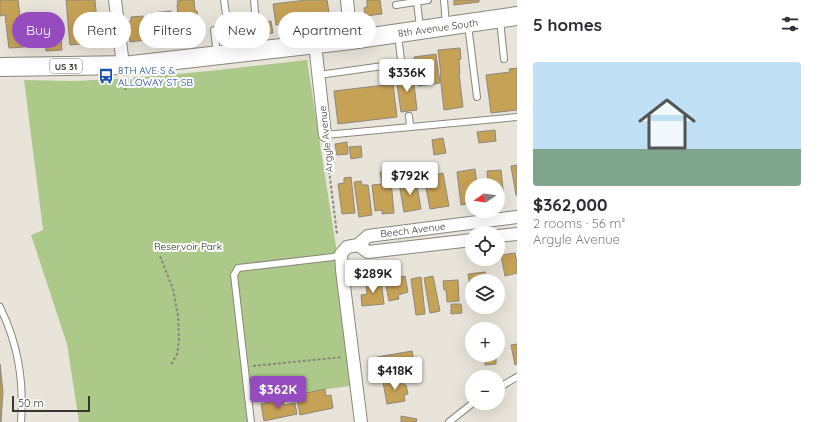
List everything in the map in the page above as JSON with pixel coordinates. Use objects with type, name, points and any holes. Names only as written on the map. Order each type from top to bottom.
[{"type":"main road","name":"8th Avenue South","points":[[376,36],[508,18]]},
{"type":"main road","name":"8th Avenue South","points":[[0,67],[123,66],[282,48]]},
{"type":"street","points":[[116,0],[123,66]]},
{"type":"street","points":[[347,0],[348,12]]},
{"type":"street","name":"Argyle Avenue","points":[[316,48],[325,135]]},
{"type":"street","name":"Beech Avenue","points":[[465,241],[368,252],[358,245],[368,236],[517,218]]},
{"type":"street","points":[[505,235],[517,234]]},
{"type":"street","points":[[358,245],[347,248],[341,254],[361,422]]},
{"type":"lane","points":[[218,56],[214,30],[228,28],[224,0]]},
{"type":"lane","points":[[254,0],[258,51]]},
{"type":"lane","points":[[396,5],[428,0]]},
{"type":"lane","points":[[444,0],[446,26]]},
{"type":"lane","points":[[416,2],[420,30]]},
{"type":"lane","points":[[504,59],[508,18]]},
{"type":"lane","points":[[467,23],[477,97]]},
{"type":"lane","points":[[398,33],[402,68]]},
{"type":"lane","points":[[319,74],[383,66]]},
{"type":"lane","points":[[408,116],[410,127]]},
{"type":"lane","points":[[325,135],[517,117]]},
{"type":"lane","points":[[251,422],[234,275],[238,268],[333,257],[341,254]]},
{"type":"lane","points":[[0,307],[14,340],[19,360],[22,382],[21,422]]},
{"type":"lane","points":[[505,384],[517,377]]},
{"type":"lane","points":[[449,422],[465,409]]},
{"type":"path","points":[[125,87],[126,92]]},
{"type":"path","name":"Argyle Avenue","points":[[325,135],[337,234]]},
{"type":"path","points":[[160,256],[173,289],[178,316],[179,340],[177,354],[171,365]]},
{"type":"path","points":[[244,367],[353,356]]},
{"type":"green space","name":"Reservoir Park","points":[[307,60],[357,385],[248,400],[251,422],[79,422],[67,344],[31,235],[43,230],[24,80],[77,81],[121,79]]},
{"type":"building","points":[[0,0],[18,0],[20,12],[12,12],[12,48],[9,48],[5,15],[0,16]]},
{"type":"building","points":[[66,0],[95,0],[96,12],[73,12],[73,45],[70,45]]},
{"type":"building","points":[[194,0],[195,11],[197,12],[178,12],[177,1]]},
{"type":"building","points":[[306,0],[327,0],[329,12],[278,12],[278,25],[276,25],[273,4]]},
{"type":"building","points":[[367,0],[380,0],[382,14],[376,15],[376,12],[364,12],[364,8],[367,7]]},
{"type":"building","points":[[454,0],[479,0],[479,2],[454,5]]},
{"type":"building","points":[[139,16],[139,41],[131,42],[131,17]]},
{"type":"building","points":[[270,21],[273,33],[270,34]]},
{"type":"building","points":[[46,48],[62,48],[62,50],[46,51]]},
{"type":"building","points":[[460,48],[461,59],[459,60],[459,74],[463,107],[444,110],[438,50]]},
{"type":"building","points":[[436,54],[440,83],[418,86],[414,57]]},
{"type":"building","points":[[517,68],[517,110],[491,113],[486,75],[510,72],[509,69]]},
{"type":"building","points":[[413,75],[417,110],[401,112],[396,77]]},
{"type":"building","points":[[393,84],[397,117],[338,124],[334,91]]},
{"type":"building","points":[[495,130],[496,141],[479,143],[477,132]]},
{"type":"building","points":[[443,138],[446,153],[434,155],[432,140]]},
{"type":"building","points":[[347,142],[348,154],[337,155],[335,144]]},
{"type":"building","points":[[361,146],[362,157],[351,159],[349,147]]},
{"type":"building","points":[[517,165],[517,195],[516,195],[511,166]]},
{"type":"building","points":[[475,169],[476,178],[465,178],[465,204],[461,205],[457,172]]},
{"type":"building","points":[[501,170],[502,178],[488,178],[487,171]]},
{"type":"building","points":[[390,171],[394,213],[382,214],[382,210],[375,211],[372,185],[382,184],[380,172]]},
{"type":"building","points":[[443,173],[449,206],[430,209],[424,177]]},
{"type":"building","points":[[351,177],[355,213],[342,214],[338,184],[344,183],[344,178]]},
{"type":"building","points":[[416,180],[421,209],[404,212],[399,183]]},
{"type":"building","points":[[361,181],[362,185],[368,185],[372,215],[359,217],[354,182]]},
{"type":"building","points":[[515,253],[517,273],[505,276],[503,266],[505,266],[505,254]]},
{"type":"building","points":[[485,272],[485,274],[468,274]]},
{"type":"building","points":[[405,276],[408,292],[398,295],[399,299],[389,301],[385,281]]},
{"type":"building","points":[[433,276],[440,311],[430,313],[424,278]]},
{"type":"building","points":[[421,277],[425,314],[416,315],[411,279]]},
{"type":"building","points":[[381,280],[384,304],[362,306],[361,295],[367,294],[366,281]]},
{"type":"building","points":[[458,280],[459,301],[447,302],[446,290],[444,290],[443,281]]},
{"type":"building","points":[[451,304],[461,304],[462,313],[451,314]]},
{"type":"building","points":[[517,344],[517,364],[515,365],[511,345]]},
{"type":"building","points":[[412,351],[415,367],[380,373],[377,357]]},
{"type":"building","points":[[485,362],[496,362],[496,364],[485,365]]},
{"type":"building","points":[[0,364],[3,392],[1,422],[0,422]]},
{"type":"building","points":[[403,378],[408,394],[404,395],[405,401],[387,404],[383,382]]},
{"type":"building","points":[[325,389],[326,396],[331,395],[333,408],[300,415],[296,395]]},
{"type":"building","points":[[283,399],[284,405],[295,403],[297,414],[264,421],[261,404]]},
{"type":"building","points":[[401,416],[417,419],[416,422],[401,422]]},
{"type":"place","name":"8TH AVE S & ALLOWAY ST SB","points":[[106,76]]}]
